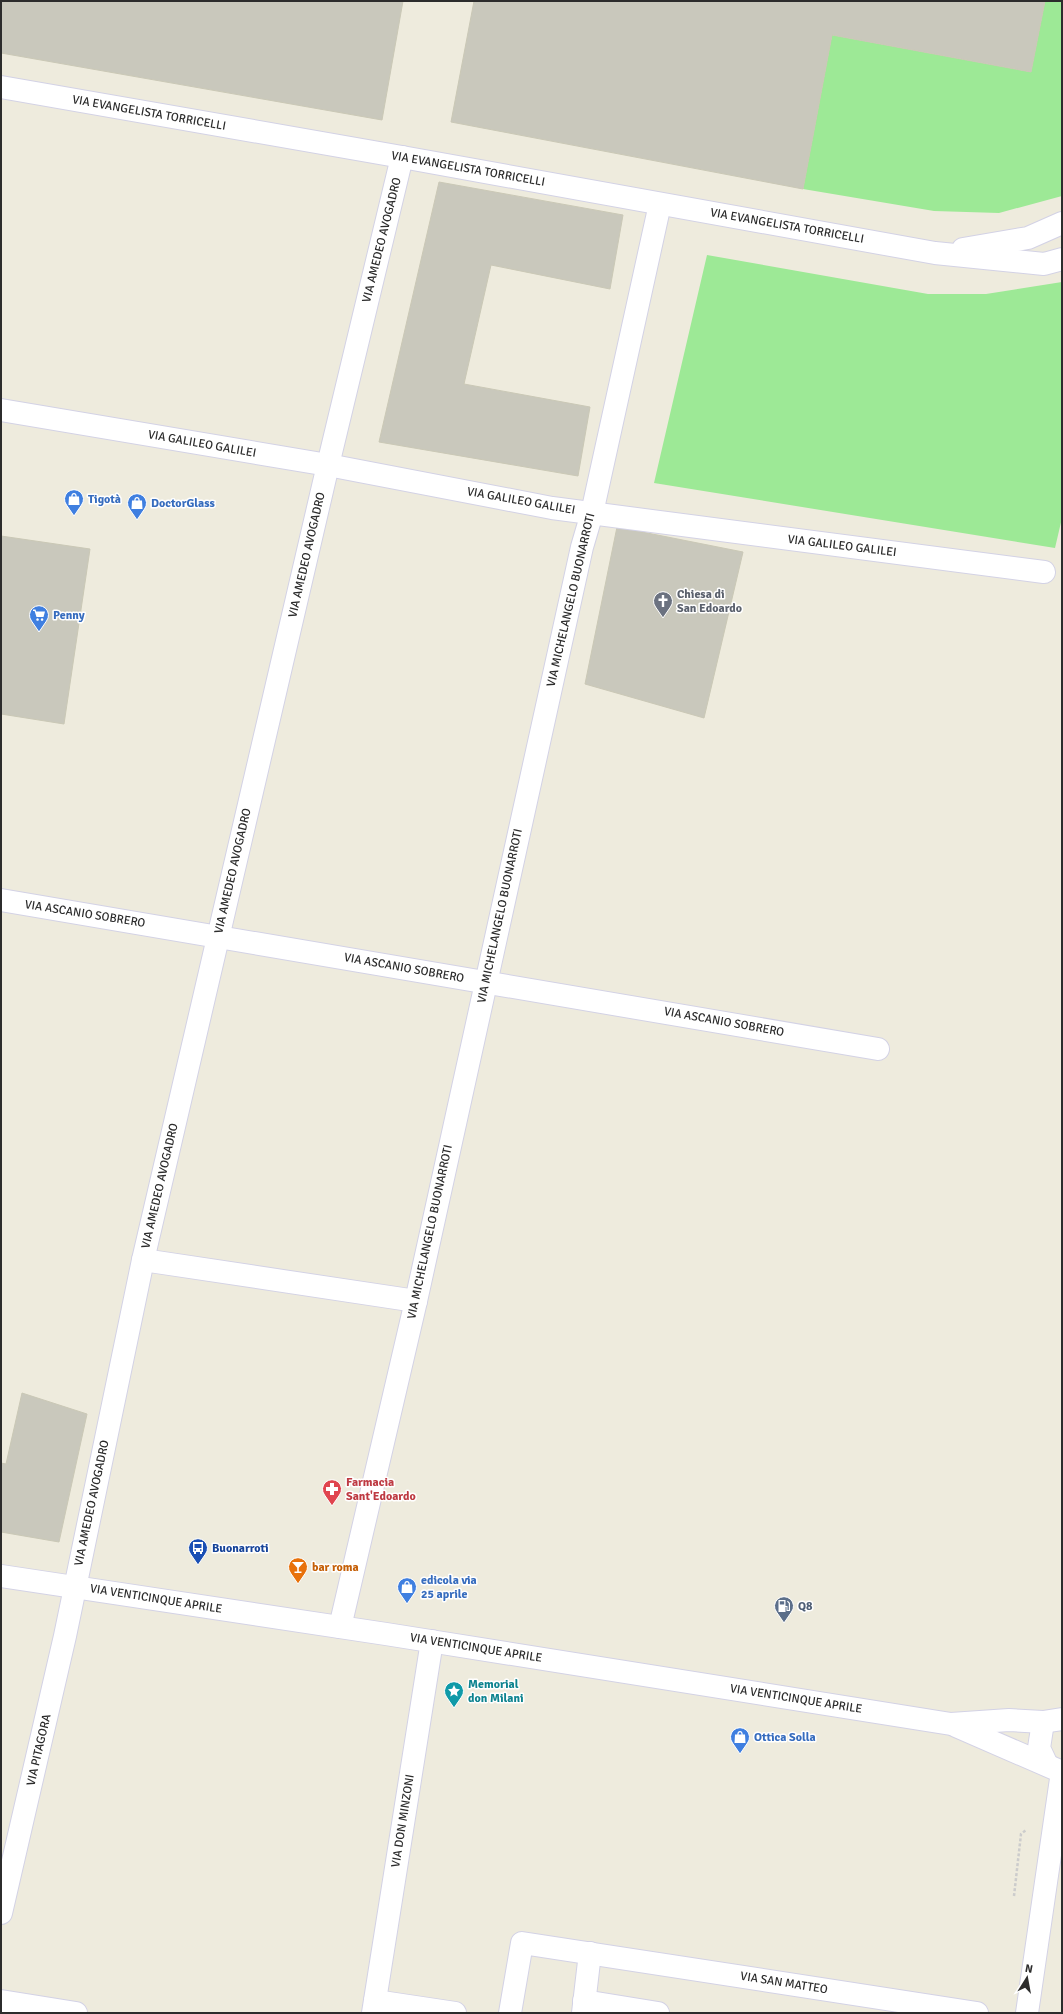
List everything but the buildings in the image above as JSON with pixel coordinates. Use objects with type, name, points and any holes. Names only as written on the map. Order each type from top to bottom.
[{"type":"street","name":"VIA EVANGELISTA TORRICELLI","points":[[1,87],[402,157],[935,253],[1044,264],[1062,259]]},
{"type":"street","name":"VIA AMEDEO AVOGADRO","points":[[75,1587],[143,1260],[328,465],[402,157]]},
{"type":"street","name":"VIA MICHELANGELO BUONARROTI","points":[[340,1628],[416,1301],[485,982],[582,547],[592,513],[660,204]]},
{"type":"street","name":"VIA EVANGELISTA TORRICELLI","points":[[935,253],[1028,238],[1062,223]]},
{"type":"street","name":"VIA GALILEO GALILEI","points":[[1,410],[328,465],[552,508],[1044,572]]},
{"type":"street","name":"VIA ASCANIO SOBRERO","points":[[1,900],[878,1049]]},
{"type":"street","points":[[143,1260],[416,1301]]},
{"type":"street","name":"VIA VENTICINQUE APRILE","points":[[1,1576],[432,1641],[951,1724],[1009,1720],[1052,1721]]},
{"type":"street","name":"VIA PITAGORA","points":[[1,1912],[75,1587]]},
{"type":"street","name":"VIA DON MINZONI","points":[[432,1641],[374,2007],[456,2013]]},
{"type":"street","points":[[1027,2013],[1057,1770],[1039,1748],[1052,1721]]},
{"type":"street","name":"VIA VENTICINQUE APRILE","points":[[951,1724],[1057,1770]]},
{"type":"street","name":"VIA SAN MATTEO","points":[[510,2013],[522,1943],[977,2013]]},
{"type":"street","points":[[590,1953],[584,2007],[658,2013]]},
{"type":"street","points":[[1,2001],[76,2013]]},
{"type":"green space","points":[[1045,1],[1062,1],[1062,196],[999,213],[934,211],[803,189],[832,35],[1031,72]]},
{"type":"green space","points":[[707,255],[928,294],[986,294],[1062,282],[1062,518],[1055,548],[654,483]]},
{"type":"place","name":"Tigotà","points":[[74,516]]},
{"type":"place","name":"DoctorGlass","points":[[137,520]]},
{"type":"place","name":"Chiesa di San Edoardo","points":[[663,618]]},
{"type":"place","name":"Penny","points":[[39,632]]},
{"type":"place","name":"Farmacia Sant'Edoardo","points":[[332,1506]]},
{"type":"place","name":"Buonarroti","points":[[198,1565]]},
{"type":"place","name":"bar roma","points":[[298,1584]]},
{"type":"place","name":"edicola via 25 aprile","points":[[407,1604]]},
{"type":"place","name":"Q8","points":[[784,1623]]},
{"type":"place","name":"Memorial don Milani","points":[[454,1708]]},
{"type":"place","name":"Ottica Solla","points":[[740,1754]]}]
